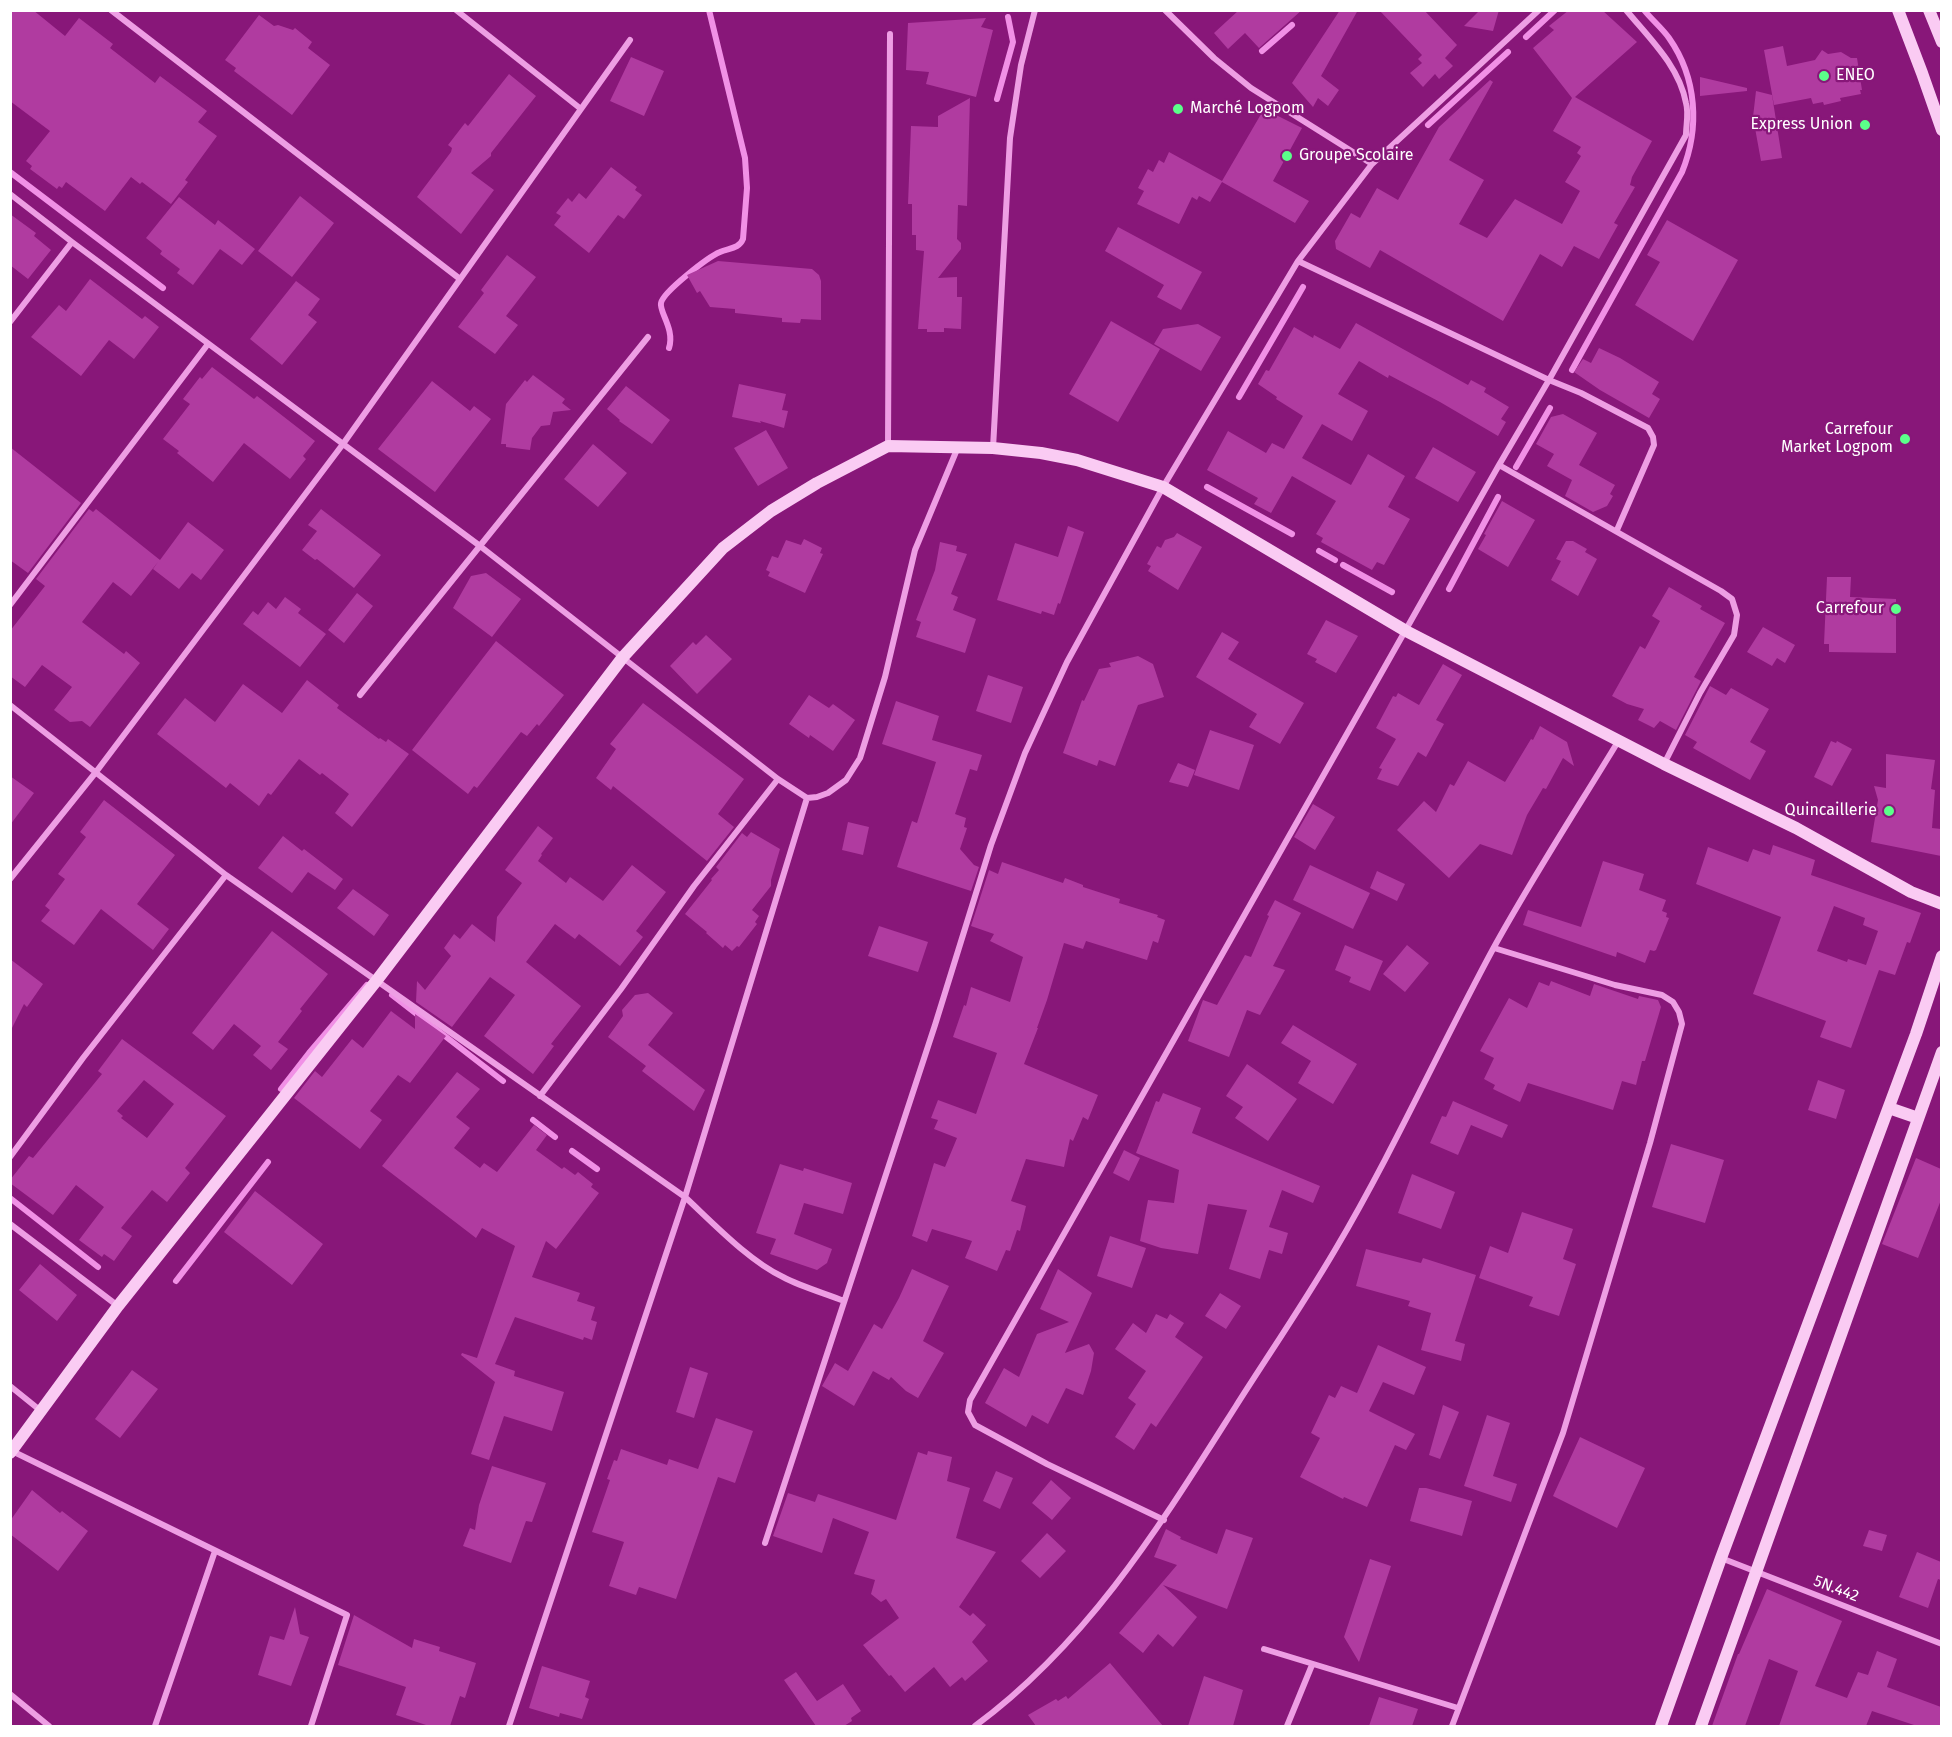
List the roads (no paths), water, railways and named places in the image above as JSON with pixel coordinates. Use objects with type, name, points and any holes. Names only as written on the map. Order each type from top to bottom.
[{"type":"street","points":[[111,10],[460,279]]},
{"type":"street","points":[[456,10],[580,109]]},
{"type":"street","points":[[993,448],[1010,138],[1021,65],[1035,10]]},
{"type":"street","points":[[1165,10],[1214,58],[1251,88],[1372,164]]},
{"type":"street","points":[[765,1544],[935,1025],[991,845],[1025,753],[1067,662],[1163,487],[1298,261],[1372,164],[1539,10]]},
{"type":"street","points":[[1164,1520],[1047,1464],[975,1425],[968,1412],[970,1400],[1686,135],[1687,105],[1678,77],[1665,57],[1626,10]]},
{"type":"street","points":[[1898,10],[1941,130]]},
{"type":"street","points":[[1929,10],[1941,42]]},
{"type":"street","points":[[888,446],[891,34]]},
{"type":"street","points":[[10,879],[96,772],[343,444],[630,40]]},
{"type":"street","points":[[10,194],[480,546],[778,779],[807,798],[828,793],[846,780],[860,758],[885,677],[915,550],[958,447]]},
{"type":"street","points":[[10,322],[72,242]]},
{"type":"street","points":[[1298,261],[1581,393],[1648,428],[1654,444],[1617,531]]},
{"type":"street","points":[[360,696],[648,337]]},
{"type":"street","points":[[10,605],[208,344]]},
{"type":"street","points":[[311,1726],[347,1615],[11,1452],[118,1306],[376,980],[623,657],[723,548],[771,512],[817,483],[888,446],[993,448],[1041,453],[1077,460],[1163,487],[1406,631],[1664,764],[1796,828],[1911,892],[1941,904]]},
{"type":"street","points":[[1499,465],[1722,591],[1732,599],[1737,615],[1734,635],[1700,693],[1664,764]]},
{"type":"street","points":[[10,705],[226,875],[685,1197],[768,1269],[784,1278],[844,1300]]},
{"type":"street","points":[[975,1726],[1006,1703],[1060,1652],[1107,1596],[1164,1520],[1336,1250],[1423,1089],[1494,948],[1619,739]]},
{"type":"street","points":[[540,1096],[621,989],[694,886],[778,779]]},
{"type":"street","points":[[509,1726],[685,1197],[807,798]]},
{"type":"street","points":[[10,1157],[83,1058],[226,875]]},
{"type":"street","points":[[1452,1726],[1563,1433],[1650,1143],[1682,1024],[1673,1002],[1662,995],[1615,985],[1494,948]]},
{"type":"street","points":[[1660,1726],[1916,1035],[1941,956]]},
{"type":"street","points":[[1701,1726],[1941,1052]]},
{"type":"street","points":[[1889,1108],[1918,1118]]},
{"type":"street","points":[[10,1224],[118,1306]]},
{"type":"street","points":[[10,1386],[41,1411]]},
{"type":"street","points":[[155,1726],[215,1551]]},
{"type":"street","name":"5N.442","points":[[1721,1558],[1941,1644]]},
{"type":"street","points":[[1264,1649],[1458,1708]]},
{"type":"street","points":[[1287,1726],[1312,1665]]},
{"type":"street","points":[[10,1694],[48,1726]]},
{"type":"waterway","points":[[669,348],[669,328],[661,307],[664,298],[677,283],[697,267],[714,255],[736,246],[743,239],[747,188],[745,158],[709,10]]},
{"type":"waterway","points":[[1526,37],[1555,10]]},
{"type":"waterway","points":[[1572,370],[1682,172],[1692,138],[1693,104],[1685,70],[1669,38],[1644,10]]},
{"type":"waterway","points":[[997,99],[1013,42],[1008,17]]},
{"type":"waterway","points":[[1262,51],[1292,25]]},
{"type":"waterway","points":[[1428,125],[1508,52]]},
{"type":"waterway","points":[[10,172],[163,288]]},
{"type":"waterway","points":[[1239,397],[1303,287]]},
{"type":"waterway","points":[[1516,467],[1550,408]]},
{"type":"waterway","points":[[1207,487],[1292,534]]},
{"type":"waterway","points":[[1449,589],[1498,497]]},
{"type":"waterway","points":[[1319,551],[1335,560]]},
{"type":"waterway","points":[[1343,565],[1392,592]]},
{"type":"waterway","points":[[281,1089],[367,985]]},
{"type":"waterway","points":[[392,995],[503,1081]]},
{"type":"waterway","points":[[533,1120],[555,1137]]},
{"type":"waterway","points":[[572,1151],[597,1169]]},
{"type":"waterway","points":[[176,1281],[268,1162]]},
{"type":"waterway","points":[[10,1198],[98,1267]]},
{"type":"place","name":"ENEO","points":[[1824,76]]},
{"type":"place","name":"Marché Logpom","points":[[1178,109]]},
{"type":"place","name":"Express Union","points":[[1865,125]]},
{"type":"place","name":"Groupe Scolaire","points":[[1287,156]]},
{"type":"place","name":"Carrefour Market Logpom","points":[[1905,439]]},
{"type":"place","name":"Carrefour","points":[[1896,609]]},
{"type":"place","name":"Quincaillerie","points":[[1889,811]]}]
